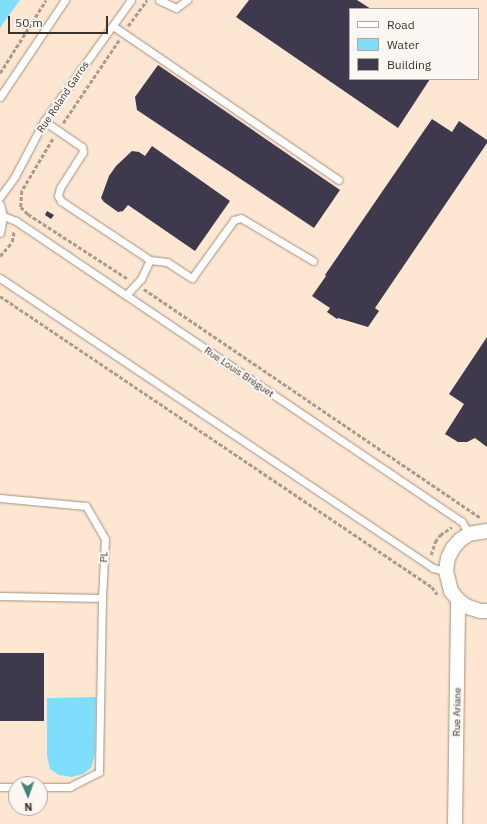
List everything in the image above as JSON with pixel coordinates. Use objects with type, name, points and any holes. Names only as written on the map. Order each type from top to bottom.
[{"type":"street","points":[[487,531],[469,534],[453,548],[448,558],[446,571],[451,591],[458,600],[468,607],[480,611],[487,611]]},
{"type":"street","name":"Rue Ariane","points":[[455,824],[458,600]]},
{"type":"lane","points":[[0,97],[65,0]]},
{"type":"lane","name":"Rue Roland Garros","points":[[0,197],[15,176],[44,121],[131,0]]},
{"type":"lane","points":[[159,0],[176,8],[187,0]]},
{"type":"lane","points":[[113,26],[339,180]]},
{"type":"lane","points":[[44,121],[82,147],[83,152],[60,188],[58,196],[61,201],[150,260],[167,262],[192,278],[234,220],[241,218],[313,261]]},
{"type":"lane","points":[[0,204],[3,216],[0,232]]},
{"type":"lane","name":"Rue Louis Bréguet","points":[[3,216],[16,221],[462,522],[469,534]]},
{"type":"lane","points":[[126,295],[141,279],[150,260]]},
{"type":"lane","points":[[0,278],[433,568],[446,571]]},
{"type":"lane","name":"PL","points":[[0,498],[86,506],[105,539],[102,598]]},
{"type":"lane","points":[[0,596],[102,598],[99,772],[70,787],[48,787]]},
{"type":"path","points":[[0,73],[46,0]]},
{"type":"path","points":[[0,256],[12,242],[16,221],[25,211]]},
{"type":"path","points":[[0,296],[432,587],[441,598]]},
{"type":"water","points":[[0,0],[20,0],[0,28]]},
{"type":"water","points":[[96,697],[95,755],[91,768],[83,774],[72,777],[59,775],[50,769],[47,756],[47,698]]},
{"type":"building","points":[[249,0],[357,0],[369,8],[349,8],[349,80],[429,80],[398,128],[236,17]]},
{"type":"building","points":[[158,65],[340,190],[314,228],[137,110],[135,97]]},
{"type":"building","points":[[432,119],[452,132],[459,121],[487,140],[487,143],[375,308],[379,311],[368,327],[338,318],[337,319],[327,312],[330,308],[312,296]]},
{"type":"building","points":[[152,146],[230,201],[195,251],[128,205],[123,211],[118,212],[101,198],[109,176],[116,166],[132,151],[139,152],[145,156]]},
{"type":"building","points":[[47,211],[54,215],[51,219],[45,215]]},
{"type":"building","points":[[487,337],[487,447],[475,438],[467,442],[458,442],[445,434],[464,404],[449,394]]},
{"type":"building","points":[[0,653],[44,653],[44,721],[0,721]]}]
